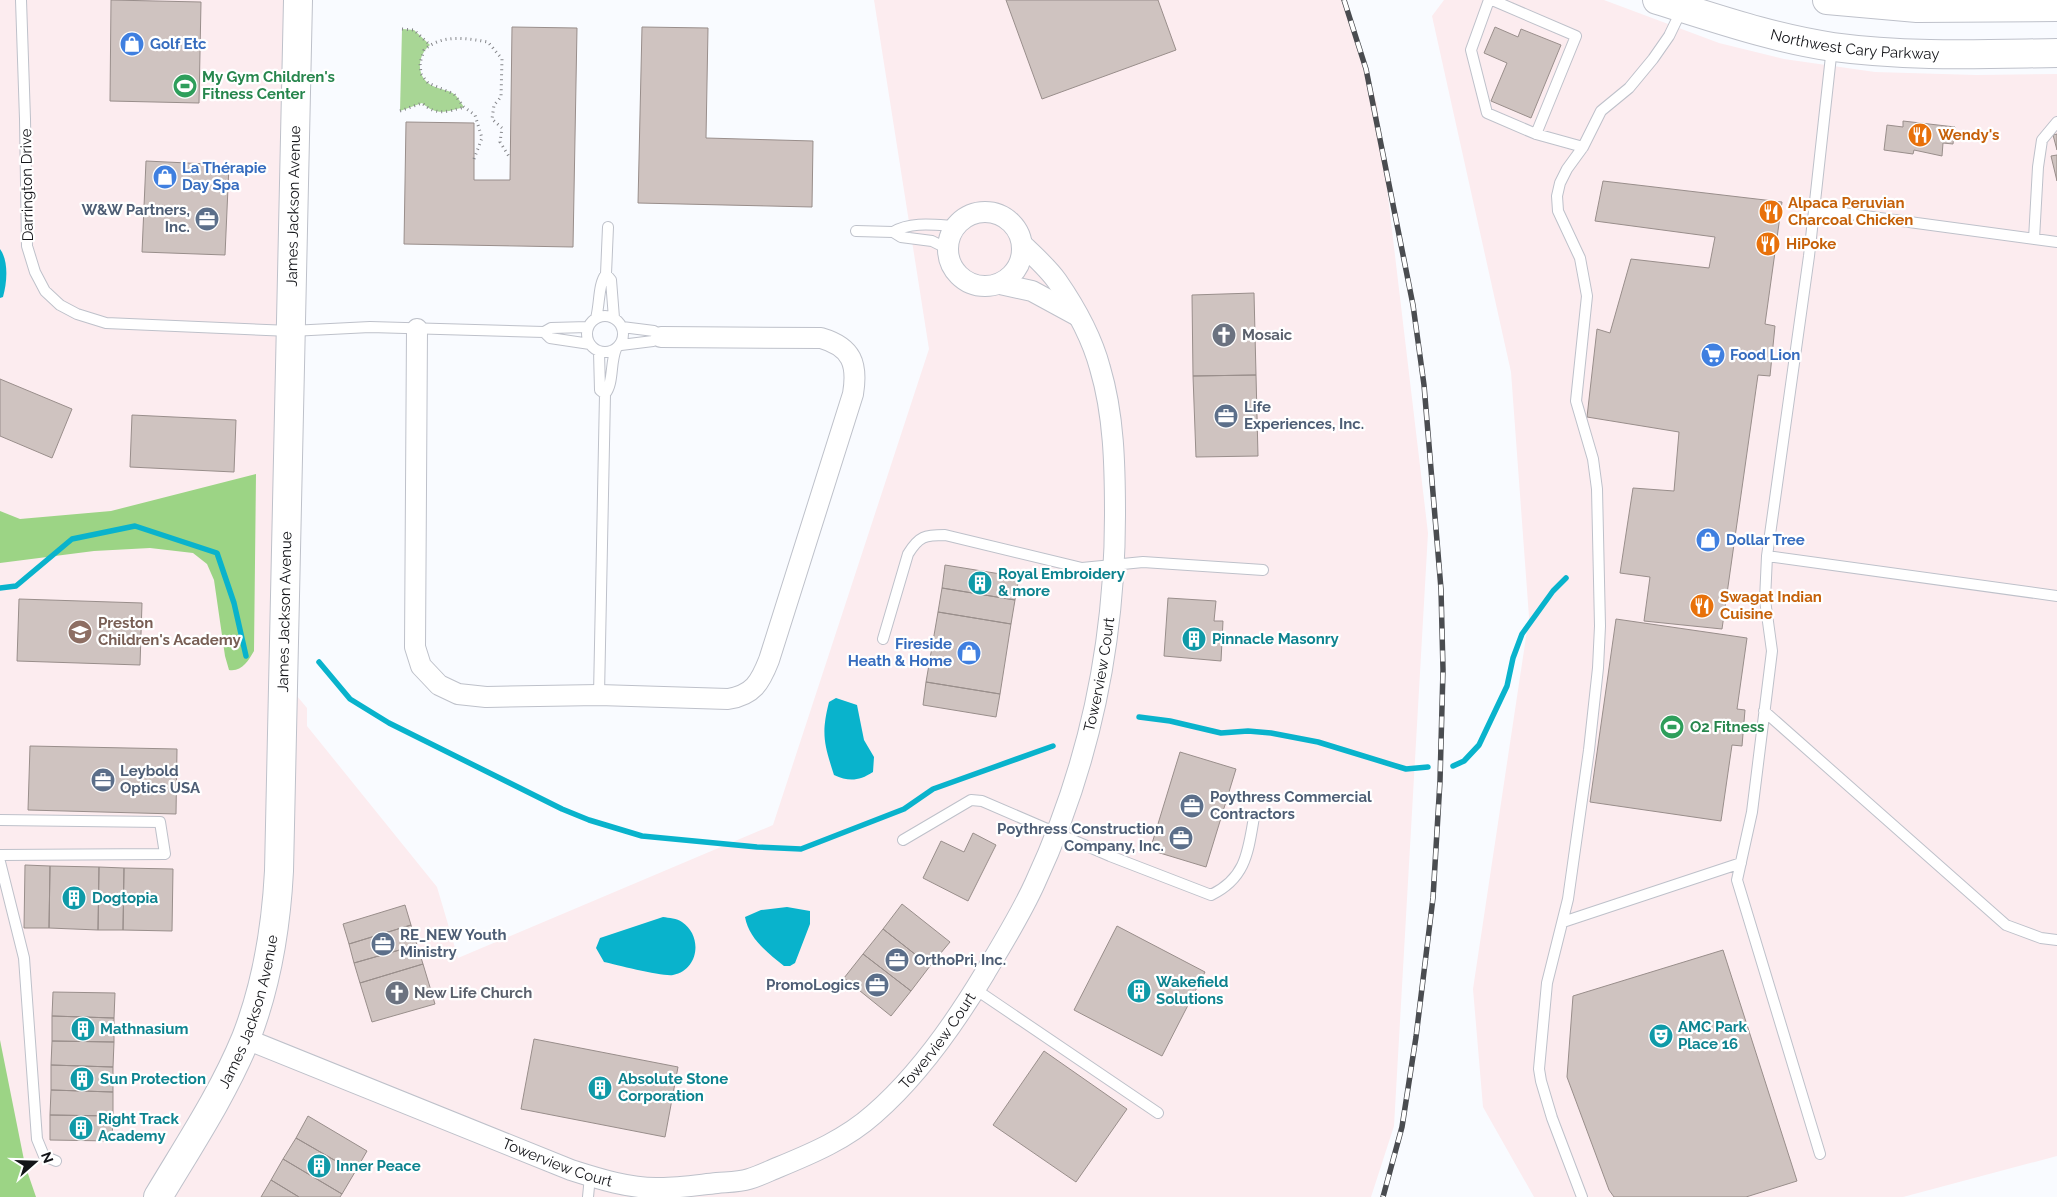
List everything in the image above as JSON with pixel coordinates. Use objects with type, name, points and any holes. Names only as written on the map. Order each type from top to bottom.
[{"type":"street","name":"James Jackson Avenue","points":[[158,1197],[222,1087],[246,1038],[257,1007],[272,947],[277,900],[298,0]]},
{"type":"street","points":[[1827,0],[1917,8],[2057,7]]},
{"type":"street","name":"Northwest Cary Parkway","points":[[1674,3],[1748,29],[1832,46],[1870,51],[1966,54],[2057,53]]},
{"type":"street","points":[[989,212],[1001,215],[1011,222],[1018,232],[1022,244],[1022,256],[1018,268],[1000,284],[988,287],[976,286],[965,281],[953,267],[948,249],[950,237],[956,226],[965,218],[977,213],[989,212]]},
{"type":"street","name":"Towerview Court","points":[[246,1038],[500,1142],[590,1176],[657,1188],[748,1180],[832,1144],[874,1114],[908,1080],[945,1034],[975,989],[1035,884],[1079,770],[1094,711],[1107,644],[1115,565],[1116,489],[1108,403],[1100,367],[1078,316],[1056,279],[1022,244]]},
{"type":"street","points":[[1000,284],[1032,291],[1078,316]]},
{"type":"street","points":[[417,328],[416,647],[421,666],[439,685],[458,694],[486,697],[599,696],[728,699],[742,697],[752,690],[762,677],[769,660],[853,394],[856,378],[854,363],[845,350],[834,342],[822,338],[661,337]]},
{"type":"lane","name":"Darrington Drive","points":[[21,0],[26,119],[27,246],[34,272],[45,291],[60,305],[77,314],[106,323],[291,331],[370,327],[544,332]]},
{"type":"lane","points":[[1536,134],[1576,36],[1491,0],[1471,50],[1487,112],[1536,134],[1582,146]]},
{"type":"lane","points":[[1582,1197],[1552,1118],[1539,1069],[1547,983],[1563,922],[1590,750],[1600,626],[1597,489],[1593,459],[1576,401],[1588,296],[1580,258],[1558,211],[1557,196],[1560,183],[1567,169],[1601,111],[1629,88],[1653,60],[1673,28],[1674,3]]},
{"type":"lane","points":[[1820,1154],[1737,880],[1752,812],[1772,651],[1765,600],[1767,556],[1808,265],[1832,46]]},
{"type":"lane","points":[[2034,239],[2038,167],[2042,140],[2057,122]]},
{"type":"lane","points":[[1813,210],[2057,242]]},
{"type":"lane","points":[[893,232],[901,227],[956,226]]},
{"type":"lane","points":[[608,227],[606,274],[602,279],[596,318],[588,327],[586,333],[590,344],[599,352],[605,353],[618,347],[653,341],[661,337],[654,331],[622,327]]},
{"type":"lane","points":[[856,231],[893,232],[901,237],[932,241],[948,249]]},
{"type":"lane","points":[[606,274],[611,280],[614,318]]},
{"type":"lane","points":[[596,318],[608,316],[614,318],[622,327],[624,333],[612,359],[609,389],[605,394],[599,696]]},
{"type":"lane","points":[[588,327],[551,328],[544,332],[550,338],[590,344]]},
{"type":"lane","points":[[599,352],[600,390],[605,394]]},
{"type":"lane","points":[[883,639],[908,554],[915,542],[928,535],[945,535],[1082,568],[1143,562],[1263,570]]},
{"type":"lane","points":[[1767,556],[2057,596]]},
{"type":"lane","points":[[1764,711],[2006,925],[2041,938],[2057,940]]},
{"type":"lane","points":[[903,840],[971,800],[982,800],[1110,856],[1211,895],[1234,880],[1247,858],[1254,817]]},
{"type":"lane","points":[[0,820],[160,822],[165,854],[0,856]]},
{"type":"lane","points":[[0,862],[24,958],[37,1139],[44,1156],[56,1161]]},
{"type":"lane","points":[[1563,922],[1741,863]]},
{"type":"lane","points":[[975,989],[1158,1113]]},
{"type":"lane","points":[[588,1197],[590,1176]]},
{"type":"path","points":[[402,29],[414,30],[430,45]]},
{"type":"path","points":[[474,159],[482,138],[475,115],[464,107],[454,94],[428,84],[421,74],[420,63],[424,50],[440,40],[463,38],[488,42],[502,59],[501,97],[494,105],[492,119],[502,128],[500,142],[510,158]]},
{"type":"path","points":[[400,111],[422,103],[431,111],[446,112],[464,107]]},
{"type":"shaded area","points":[[0,0],[287,0],[281,677],[307,708],[307,726],[437,887],[458,958],[773,825],[929,349],[874,0],[1346,0],[1377,104],[1428,533],[1394,1126],[1371,1197],[0,1197]]},
{"type":"shaded area","points":[[1444,0],[1604,0],[1719,43],[1784,59],[1875,72],[1976,75],[2057,74],[2057,1156],[1903,1197],[1534,1197],[1483,1107],[1473,989],[1529,617],[1511,372],[1432,16]]},
{"type":"green space","points":[[402,29],[414,30],[430,45],[423,54],[420,64],[424,79],[437,88],[454,94],[464,107],[442,112],[432,110],[422,103],[400,111]]},
{"type":"green space","points":[[256,474],[254,651],[241,668],[229,670],[225,656],[214,580],[207,564],[193,553],[150,548],[94,551],[0,563],[0,511],[20,519],[111,511]]},
{"type":"green space","points":[[0,1040],[25,1165],[36,1197],[0,1197]]},
{"type":"water","points":[[0,249],[5,260],[6,279],[3,297],[0,298]]},
{"type":"water","points":[[836,698],[857,705],[864,740],[874,757],[873,772],[854,780],[834,775],[828,755],[824,731],[825,723],[829,702]]},
{"type":"water","points":[[787,907],[810,911],[810,924],[795,963],[790,966],[784,966],[755,939],[745,917],[761,910]]},
{"type":"water","points":[[663,917],[680,921],[689,928],[693,935],[695,952],[693,960],[682,972],[673,975],[660,974],[604,962],[596,948],[600,938]]},
{"type":"building","points":[[111,0],[201,2],[199,103],[110,101]]},
{"type":"building","points":[[1006,0],[1158,0],[1176,50],[1042,99]]},
{"type":"building","points":[[512,27],[577,28],[573,247],[404,244],[406,122],[474,123],[474,180],[510,180]]},
{"type":"building","points":[[642,27],[708,28],[706,138],[813,141],[812,207],[638,203]]},
{"type":"building","points":[[1495,27],[1518,37],[1521,29],[1561,45],[1531,118],[1491,101],[1507,63],[1484,53]]},
{"type":"building","name":"Wendy's","points":[[1903,121],[1955,127],[1953,144],[1943,143],[1942,156],[1914,150],[1913,154],[1884,150],[1887,125],[1903,127]]},
{"type":"building","points":[[2057,134],[2057,150],[2053,135]]},
{"type":"building","points":[[2057,155],[2057,181],[2051,156]]},
{"type":"building","points":[[146,161],[229,165],[225,255],[142,252]]},
{"type":"building","points":[[1603,181],[1782,202],[1765,324],[1775,326],[1770,376],[1758,375],[1722,629],[1644,621],[1650,577],[1620,573],[1633,488],[1674,491],[1679,432],[1587,417],[1597,329],[1610,333],[1631,259],[1709,268],[1715,237],[1595,221]]},
{"type":"building","name":"Mosaic","points":[[1254,293],[1256,375],[1193,376],[1192,295]]},
{"type":"building","name":"Life Experiences, Inc.","points":[[1256,375],[1258,456],[1196,457],[1193,376]]},
{"type":"building","points":[[0,379],[72,409],[52,458],[0,436]]},
{"type":"building","points":[[132,415],[236,420],[234,472],[130,467]]},
{"type":"building","name":"Royal Embroidery & more","points":[[945,565],[1019,577],[1015,600],[942,588]]},
{"type":"building","points":[[942,588],[1015,600],[1011,624],[938,612]]},
{"type":"building","name":"Pinnacle Masonry","points":[[1168,598],[1216,601],[1214,621],[1223,621],[1221,661],[1164,656]]},
{"type":"building","name":"Preston Children's Academy","points":[[19,599],[142,603],[140,665],[17,661]]},
{"type":"building","name":"Fireside Heath & Home","points":[[938,612],[1011,624],[1000,694],[926,682]]},
{"type":"building","name":"O2 Fitness","points":[[1616,619],[1747,638],[1737,709],[1745,710],[1742,746],[1732,745],[1721,821],[1590,802]]},
{"type":"building","points":[[926,682],[1000,694],[996,717],[923,705]]},
{"type":"building","name":"Leybold Optics USA","points":[[30,746],[177,749],[176,814],[28,810]]},
{"type":"building","points":[[1180,752],[1236,769],[1206,867],[1150,850]]},
{"type":"building","points":[[973,833],[996,845],[968,901],[923,878],[941,841],[964,852]]},
{"type":"building","points":[[25,865],[50,866],[49,928],[24,928]]},
{"type":"building","name":"Dogtopia","points":[[50,866],[99,867],[98,930],[49,928]]},
{"type":"building","points":[[99,867],[124,868],[123,930],[98,930]]},
{"type":"building","points":[[124,868],[173,869],[172,931],[123,930]]},
{"type":"building","points":[[902,904],[950,942],[930,966],[883,929]]},
{"type":"building","points":[[405,905],[411,925],[349,944],[343,924]]},
{"type":"building","name":"RE_NEW Youth Ministry","points":[[411,925],[417,945],[354,963],[349,944]]},
{"type":"building","name":"Wakefield Solutions","points":[[1117,926],[1205,972],[1162,1056],[1074,1010]]},
{"type":"building","name":"OrthoPri, Inc.","points":[[883,929],[930,966],[911,991],[863,954]]},
{"type":"building","points":[[417,945],[423,964],[360,983],[354,963]]},
{"type":"building","name":"AMC Park Place 16","points":[[1723,950],[1797,1181],[1746,1197],[1614,1197],[1609,1190],[1567,1077],[1573,996]]},
{"type":"building","name":"PromoLogics","points":[[863,954],[911,991],[891,1016],[844,978]]},
{"type":"building","name":"New Life Church","points":[[423,964],[435,1004],[372,1022],[360,983]]},
{"type":"building","points":[[53,992],[115,993],[114,1018],[52,1016]]},
{"type":"building","name":"Mathnasium","points":[[52,1016],[114,1018],[114,1042],[52,1041]]},
{"type":"building","name":"Absolute Stone Corporation","points":[[534,1039],[678,1067],[665,1137],[521,1109]]},
{"type":"building","points":[[52,1041],[114,1042],[113,1067],[51,1065]]},
{"type":"building","points":[[1044,1051],[1127,1109],[1076,1182],[993,1125]]},
{"type":"building","name":"Sun Protection","points":[[51,1065],[113,1067],[113,1092],[51,1090]]},
{"type":"building","points":[[51,1090],[113,1092],[113,1116],[50,1115]]},
{"type":"building","name":"Right Track Academy","points":[[50,1115],[113,1116],[112,1141],[50,1140]]},
{"type":"building","points":[[308,1116],[367,1151],[355,1172],[296,1138]]},
{"type":"building","name":"Inner Peace","points":[[296,1138],[355,1172],[342,1194],[283,1159]]},
{"type":"building","points":[[283,1159],[342,1194],[340,1197],[299,1197],[271,1180]]},
{"type":"building","points":[[271,1180],[299,1197],[261,1197]]},
{"type":"waterway","points":[[0,588],[16,586],[72,539],[135,526],[217,553],[234,603],[246,656]]},
{"type":"waterway","points":[[1453,766],[1464,761],[1479,745],[1507,686],[1513,658],[1522,634],[1553,591],[1566,578]]},
{"type":"waterway","points":[[319,662],[350,699],[389,723],[562,809],[589,820],[642,836],[757,847],[801,849],[904,809],[933,789],[1053,746]]},
{"type":"waterway","points":[[1139,717],[1170,721],[1221,733],[1248,731],[1271,733],[1318,742],[1406,769],[1428,767]]},
{"type":"railway","points":[[1344,0],[1366,69],[1413,305],[1424,385],[1441,589],[1443,670],[1440,781],[1433,898],[1416,1037],[1402,1127],[1383,1197]]},
{"type":"place","name":"Golf Etc","points":[[132,44]]},
{"type":"place","name":"My Gym Children's Fitness Center","points":[[185,86]]},
{"type":"place","name":"Wendy's","points":[[1920,135]]},
{"type":"place","name":"La Thérapie Day Spa","points":[[165,177]]},
{"type":"place","name":"Alpaca Peruvian Charcoal Chicken","points":[[1771,212]]},
{"type":"place","name":"W&W Partners, Inc.","points":[[207,219]]},
{"type":"place","name":"HiPoke","points":[[1768,244]]},
{"type":"place","name":"Mosaic","points":[[1224,335]]},
{"type":"place","name":"Food Lion","points":[[1713,355]]},
{"type":"place","name":"Life Experiences, Inc.","points":[[1226,416]]},
{"type":"place","name":"Dollar Tree","points":[[1708,540]]},
{"type":"place","name":"Royal Embroidery & more","points":[[980,583]]},
{"type":"place","name":"Swagat Indian Cuisine","points":[[1702,606]]},
{"type":"place","name":"Preston Children's Academy","points":[[80,632]]},
{"type":"place","name":"Pinnacle Masonry","points":[[1194,639]]},
{"type":"place","name":"Fireside Heath & Home","points":[[969,653]]},
{"type":"place","name":"O2 Fitness","points":[[1672,727]]},
{"type":"place","name":"Leybold Optics USA","points":[[103,780]]},
{"type":"place","name":"Poythress Commercial Contractors","points":[[1192,806]]},
{"type":"place","name":"Poythress Construction Company, Inc.","points":[[1181,838]]},
{"type":"place","name":"Dogtopia","points":[[74,898]]},
{"type":"place","name":"RE_NEW Youth Ministry","points":[[383,944]]},
{"type":"place","name":"OrthoPri, Inc.","points":[[897,960]]},
{"type":"place","name":"PromoLogics","points":[[877,985]]},
{"type":"place","name":"Wakefield Solutions","points":[[1139,991]]},
{"type":"place","name":"New Life Church","points":[[397,993]]},
{"type":"place","name":"Mathnasium","points":[[83,1029]]},
{"type":"place","name":"AMC Park Place 16","points":[[1661,1036]]},
{"type":"place","name":"Sun Protection","points":[[82,1079]]},
{"type":"place","name":"Absolute Stone Corporation","points":[[600,1088]]},
{"type":"place","name":"Right Track Academy","points":[[81,1128]]},
{"type":"place","name":"Inner Peace","points":[[319,1166]]}]
